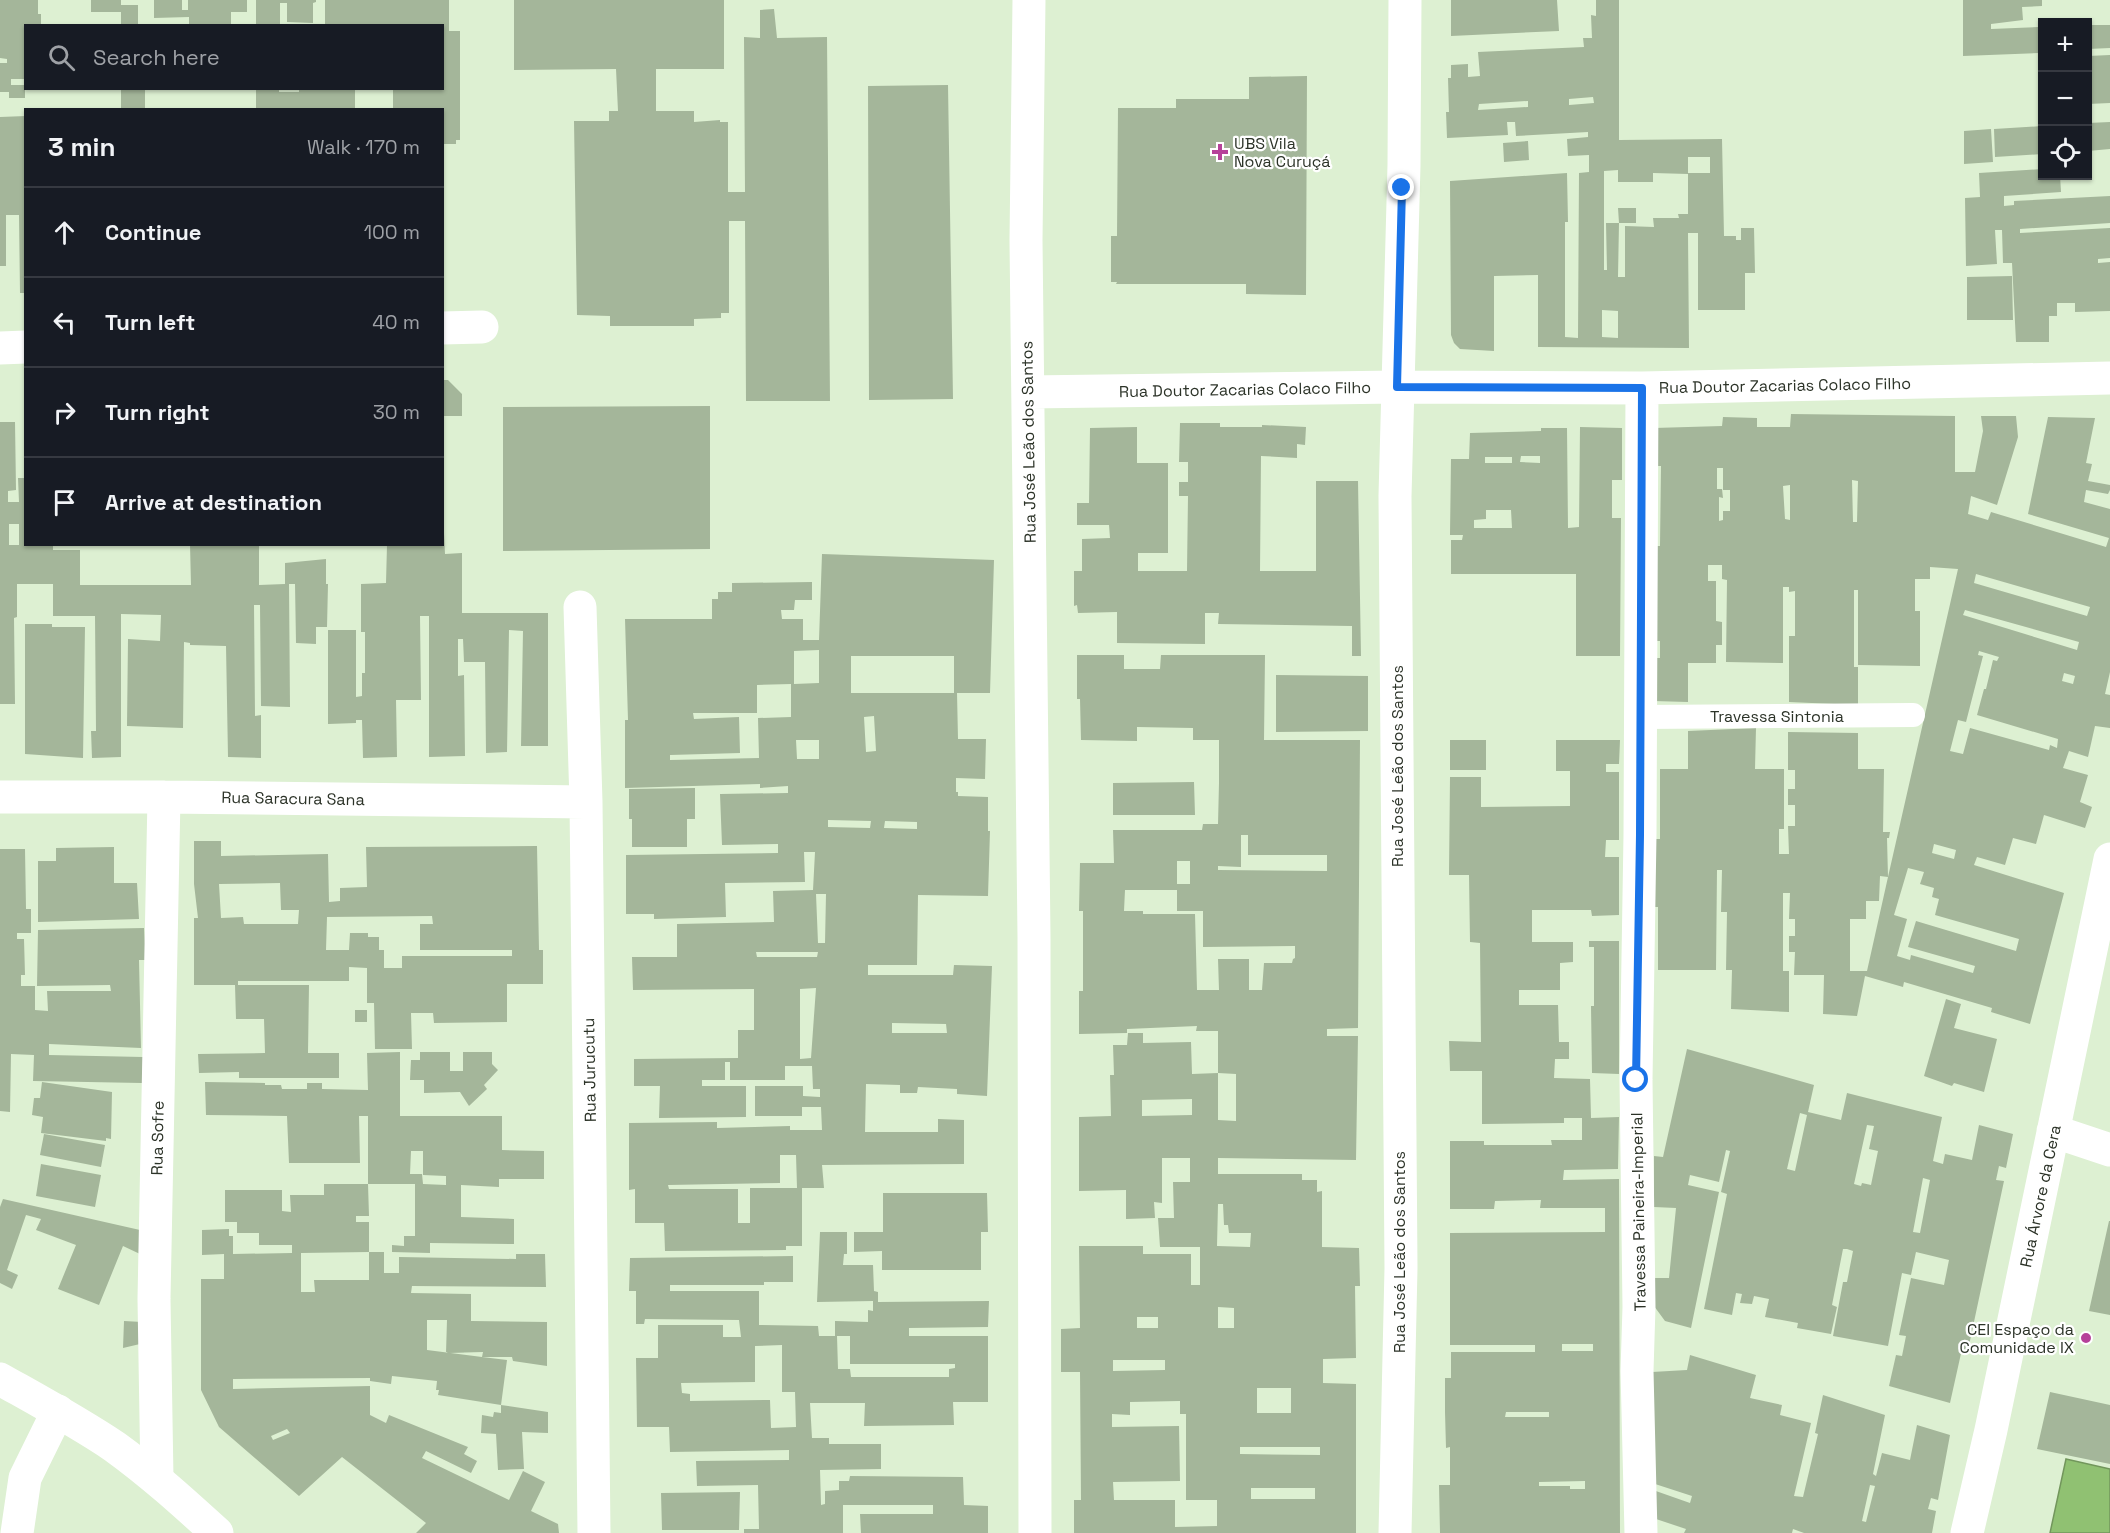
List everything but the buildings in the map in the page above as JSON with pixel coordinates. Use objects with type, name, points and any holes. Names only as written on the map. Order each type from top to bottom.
[{"type":"street","name":"Rua José Leão dos Santos","points":[[1029,0],[1026,240],[1034,937],[1035,1533]]},
{"type":"street","name":"Rua José Leão dos Santos","points":[[1395,1533],[1401,1268],[1395,496],[1404,165],[1405,0]]},
{"type":"street","points":[[444,328],[482,327]]},
{"type":"street","points":[[0,348],[24,347]]},
{"type":"street","name":"Rua Doutor Zacarias Colaco Filho","points":[[1028,392],[1397,387],[1642,388],[2110,378]]},
{"type":"street","name":"Travessa Paineira-Imperial","points":[[1641,1533],[1636,1371],[1639,1307],[1636,1092],[1641,717],[1642,388]]},
{"type":"street","name":"Rua Jurucutu","points":[[580,607],[586,802],[594,1533]]},
{"type":"street","name":"Rua Saracura Sana","points":[[0,797],[586,802]]},
{"type":"street","name":"Rua Sofre","points":[[157,1479],[154,1299],[164,797]]},
{"type":"street","name":"Rua Árvore da Cera","points":[[1967,1533],[2110,858]]},
{"type":"street","points":[[2053,1131],[2110,1150]]},
{"type":"street","points":[[0,1379],[114,1447],[157,1479],[217,1533]]},
{"type":"street","points":[[17,1533],[13,1480],[58,1412]]},
{"type":"lane","name":"Travessa Sintonia","points":[[1641,717],[1913,715]]},
{"type":"shaded area","points":[[2066,1459],[2110,1469],[2110,1533],[2050,1533]]},
{"type":"place","name":"UBS Vila Nova Curuçá","points":[[1220,152]]},
{"type":"place","name":"CEI Espaço da Comunidade IX","points":[[2086,1338]]},
{"type":"route","points":[[1402,188],[1397,387],[1642,388],[1640,835],[1636,1080]]}]
